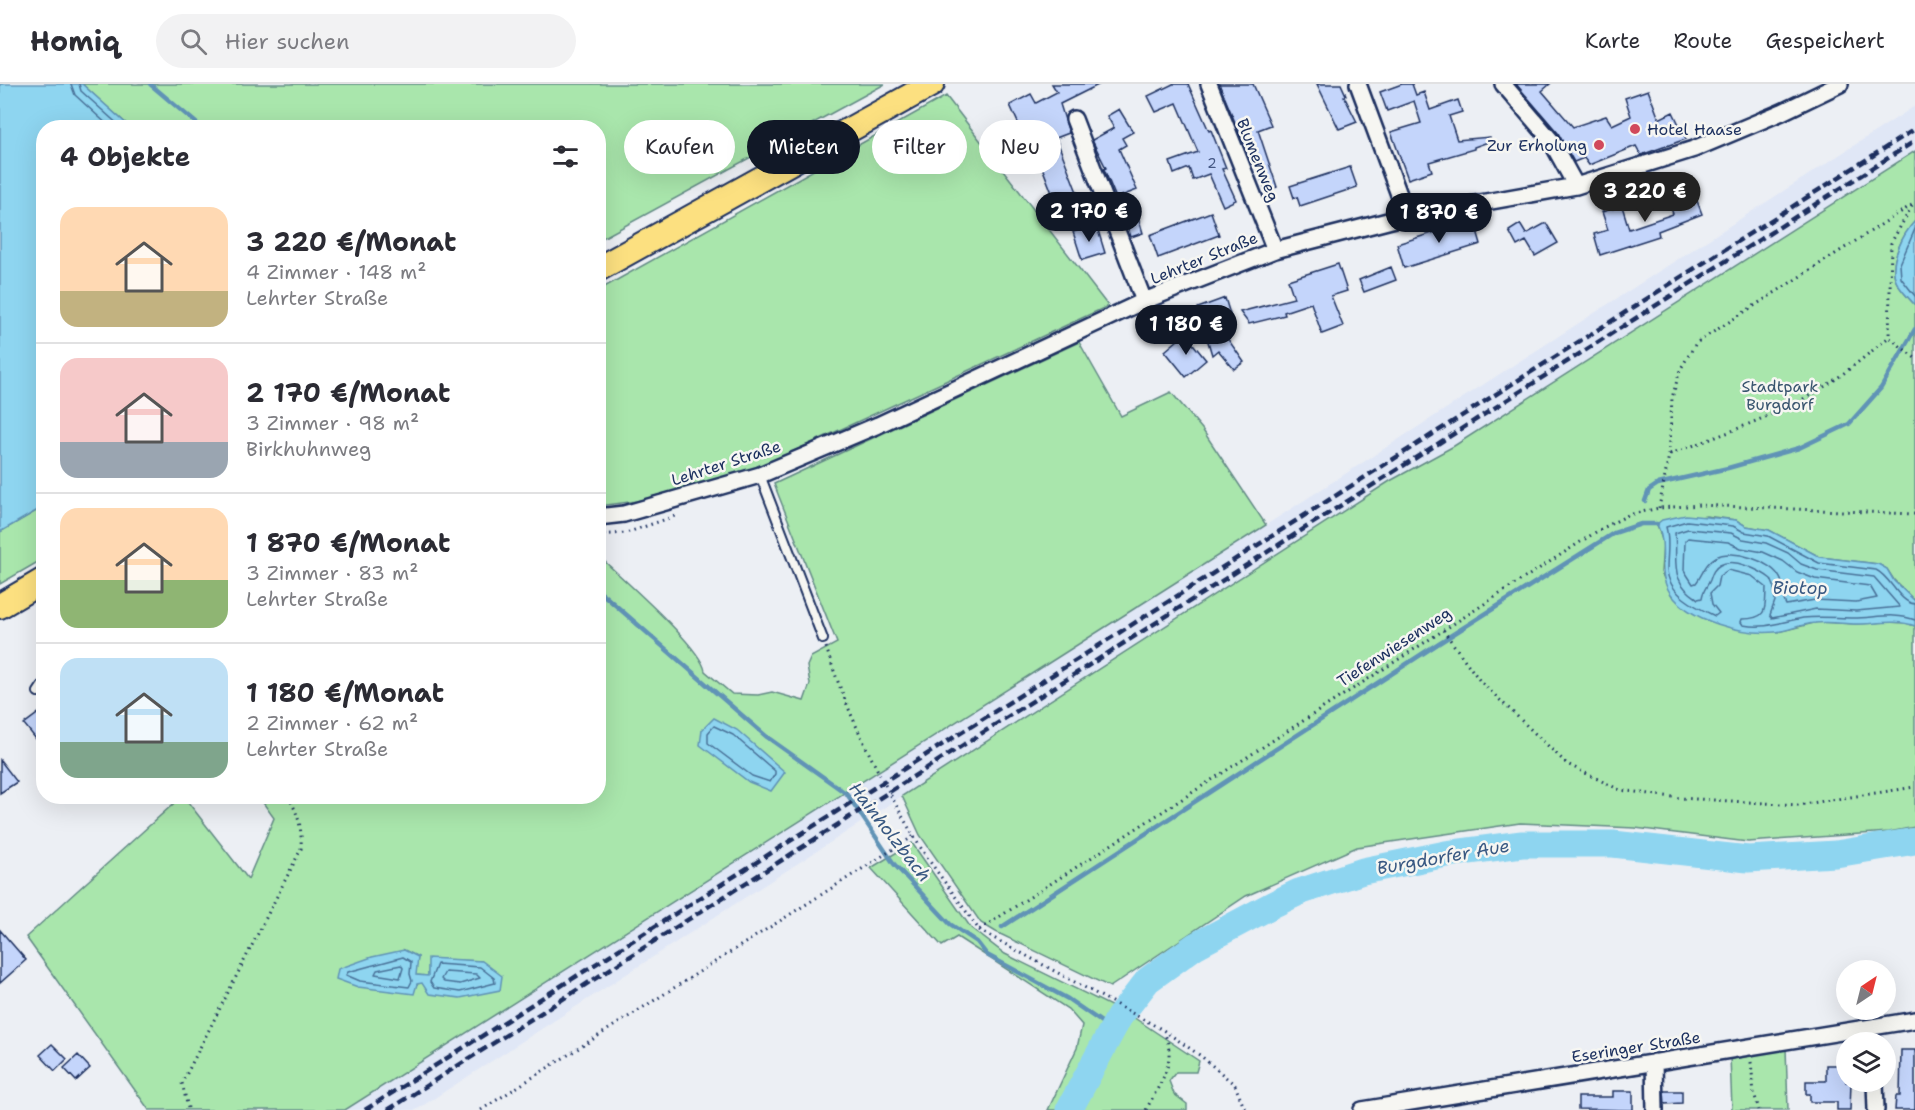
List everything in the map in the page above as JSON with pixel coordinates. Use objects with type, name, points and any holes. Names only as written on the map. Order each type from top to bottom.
[{"type":"main road","points":[[606,265],[932,84]]},
{"type":"main road","points":[[0,606],[36,585]]},
{"type":"street","name":"Blumenweg","points":[[1209,84],[1275,250]]},
{"type":"street","points":[[1358,84],[1407,216]]},
{"type":"street","points":[[1503,84],[1550,139],[1576,186]]},
{"type":"street","name":"Lehrter Straße","points":[[606,516],[624,514],[760,474],[878,425],[1144,302],[1275,250],[1407,216],[1576,186],[1694,149],[1782,112],[1840,84]]},
{"type":"street","points":[[1074,118],[1144,302]]},
{"type":"street","name":"Eseringer Straße","points":[[1362,1110],[1446,1103],[1654,1062],[1915,1020]]},
{"type":"street","points":[[1876,1026],[1876,1032]]},
{"type":"street","points":[[1654,1062],[1655,1110]]},
{"type":"street","points":[[1875,1092],[1876,1110]]},
{"type":"lane","points":[[760,474],[823,639]]},
{"type":"path","points":[[1669,454],[1721,436],[1808,397],[1838,378],[1889,337],[1891,243],[1914,204]]},
{"type":"path","points":[[1659,508],[1669,454],[1672,398],[1680,370],[1696,343],[1914,204]]},
{"type":"path","points":[[1889,337],[1915,358]]},
{"type":"path","name":"Tiefenwiesenweg","points":[[979,930],[1599,530],[1628,515],[1659,508],[1700,505],[1915,514]]},
{"type":"path","points":[[1915,508],[1915,514]]},
{"type":"path","points":[[1443,630],[1480,681],[1567,764],[1620,790],[1680,798],[1798,805],[1915,787]]},
{"type":"path","points":[[823,639],[841,694],[874,766],[914,836],[979,930],[1012,950],[1109,999],[1163,1030],[1235,1085],[1245,1110]]},
{"type":"path","points":[[188,1108],[182,1083],[300,849],[302,833],[299,815],[293,804]]},
{"type":"path","points":[[481,1110],[914,836]]},
{"type":"path","points":[[1146,1110],[1169,1064],[1171,1047],[1163,1030]]},
{"type":"path","points":[[1749,1047],[1754,1094],[1759,1110]]},
{"type":"shaded area","points":[[1915,106],[1915,151],[1454,446],[1390,481],[416,1110],[345,1110],[1266,525]]},
{"type":"green space","points":[[82,84],[885,84],[819,120],[747,120],[747,159],[735,166],[735,120],[624,120],[624,174],[720,174],[606,236],[606,120],[122,120]]},
{"type":"green space","points":[[946,96],[965,120],[903,120]]},
{"type":"green space","points":[[967,123],[979,139],[979,174],[1006,174],[1108,306],[757,468],[637,501],[606,505],[606,286],[806,174],[860,174],[860,144],[872,137],[872,174],[967,174]]},
{"type":"green space","name":"Stadtpark Burgdorf","points":[[1915,151],[1915,221],[1906,233],[1896,255],[1894,271],[1898,285],[1915,305],[1915,601],[1894,580],[1887,569],[1878,564],[1820,557],[1769,530],[1746,526],[1736,520],[1706,516],[1657,524],[1663,543],[1661,572],[1672,596],[1778,632],[1818,622],[1856,624],[1887,622],[1915,626],[1915,827],[1889,832],[1748,842],[1635,828],[1520,823],[1357,847],[1246,896],[1110,987],[981,923],[920,835],[902,796],[1390,481],[1454,446]]},
{"type":"green space","points":[[1079,342],[1121,416],[1171,392],[1202,429],[1266,525],[345,1110],[149,1110],[26,937],[173,804],[189,804],[248,879],[274,818],[264,804],[606,804],[606,562],[675,629],[690,645],[705,671],[732,694],[758,695],[772,692],[804,701],[810,684],[807,666],[811,657],[837,643],[774,484]],"holes":[[[404,950],[418,957],[415,975],[428,976],[429,959],[482,961],[417,984]]]},
{"type":"green space","points":[[36,511],[36,563],[0,584],[0,532]]},
{"type":"green space","points":[[912,843],[971,928],[1005,954],[1115,1008],[1062,1110],[1048,1110],[1077,1048],[1082,1025],[1068,1009],[957,937],[942,946],[871,868]]},
{"type":"green space","points":[[1130,1015],[1199,1061],[1196,1072],[1176,1072],[1169,1081],[1174,1094],[1187,1104],[1187,1110],[1079,1110],[1085,1095]]},
{"type":"green space","points":[[1786,1048],[1788,1110],[1732,1110],[1730,1056]]},
{"type":"water","points":[[0,84],[82,84],[122,120],[36,120],[36,511],[0,532]]},
{"type":"water","points":[[1915,221],[1915,305],[1898,285],[1894,263],[1906,233]]},
{"type":"water","name":"Biotop","points":[[1686,515],[1736,520],[1746,526],[1769,530],[1820,557],[1878,564],[1887,569],[1894,581],[1915,601],[1915,626],[1893,622],[1856,624],[1820,622],[1780,631],[1762,632],[1733,628],[1704,619],[1680,604],[1666,586],[1664,577],[1662,542],[1657,524],[1662,520]]},
{"type":"water","points":[[714,718],[737,730],[785,772],[771,791],[749,782],[700,745],[702,730]]},
{"type":"water","points":[[404,950],[418,957],[416,975],[428,976],[428,958],[482,961],[502,976],[500,990],[460,998],[429,994],[422,983],[417,984],[414,994],[358,987],[336,979],[338,969],[372,957]]},
{"type":"building","points":[[1052,84],[1100,84],[1060,104],[1069,133],[1061,136],[1061,120],[1017,120],[1010,105],[1031,94],[1036,103],[1057,92]]},
{"type":"building","points":[[1173,84],[1188,84],[1209,131],[1211,130],[1226,168],[1222,169],[1236,200],[1223,206],[1209,174],[1193,180],[1189,168],[1174,174],[1170,162],[1198,152],[1177,103],[1156,112],[1148,96]]},
{"type":"building","points":[[1219,84],[1253,84],[1271,125],[1258,130],[1277,187],[1266,191],[1249,145],[1245,146]]},
{"type":"building","points":[[1317,84],[1341,84],[1346,95],[1344,96],[1357,122],[1339,129]]},
{"type":"building","points":[[1402,84],[1412,84],[1416,95],[1424,92],[1430,110],[1458,100],[1462,112],[1449,116],[1457,140],[1490,137],[1491,141],[1474,147],[1474,149],[1429,162],[1432,171],[1408,179],[1391,132],[1421,123],[1414,101],[1387,111],[1380,92]]},
{"type":"building","points":[[1516,84],[1550,84],[1542,91],[1573,127],[1606,116],[1612,125],[1631,116],[1625,98],[1648,90],[1659,119],[1673,112],[1686,139],[1641,155],[1636,146],[1589,165],[1584,158],[1574,162],[1558,133]]},
{"type":"building","points":[[1119,109],[1133,132],[1122,138],[1126,145],[1119,149],[1137,190],[1116,198],[1104,169],[1106,168],[1092,140],[1114,128],[1107,116]]},
{"type":"building","points":[[1061,151],[1084,210],[1057,220],[1046,196],[1052,193],[1045,174],[1061,174]]},
{"type":"building","points":[[1350,167],[1357,187],[1300,206],[1297,197],[1294,198],[1290,186]]},
{"type":"building","points":[[1691,185],[1702,214],[1658,231],[1659,236],[1600,255],[1594,234],[1608,230],[1602,212],[1622,206],[1629,229],[1673,214],[1670,205],[1676,203],[1672,192]]},
{"type":"building","points":[[1211,212],[1219,235],[1158,258],[1150,235]]},
{"type":"building","points":[[1137,213],[1143,233],[1131,237],[1125,217]]},
{"type":"building","points":[[1474,220],[1481,244],[1404,268],[1397,244]]},
{"type":"building","points":[[1546,223],[1558,243],[1535,256],[1526,241],[1517,246],[1509,231],[1520,224],[1526,234]]},
{"type":"building","points":[[1092,226],[1093,231],[1098,230],[1105,253],[1082,260],[1073,232]]},
{"type":"building","points":[[1338,264],[1347,291],[1331,296],[1343,326],[1322,334],[1311,303],[1284,312],[1285,315],[1249,324],[1240,312],[1294,298],[1288,280]]},
{"type":"building","points":[[1391,267],[1396,280],[1364,292],[1359,280]]},
{"type":"building","points":[[1225,298],[1233,324],[1220,328],[1244,362],[1234,369],[1218,350],[1212,355],[1198,308]]},
{"type":"building","points":[[1185,334],[1206,360],[1186,377],[1165,351]]},
{"type":"building","points":[[36,715],[36,739],[24,724]]},
{"type":"building","points":[[0,760],[17,782],[0,793]]},
{"type":"building","points":[[0,930],[26,960],[0,983]]},
{"type":"building","points":[[52,1044],[67,1059],[55,1071],[40,1055]]},
{"type":"building","points":[[1901,1050],[1915,1050],[1915,1110],[1895,1110],[1896,1096],[1900,1096]]},
{"type":"building","points":[[78,1055],[90,1068],[76,1081],[64,1068]]},
{"type":"building","points":[[1826,1065],[1836,1065],[1836,1092],[1851,1092],[1850,1110],[1837,1110],[1837,1102],[1810,1102],[1810,1094],[1806,1094],[1806,1081],[1826,1081]]},
{"type":"building","points":[[1613,1091],[1633,1091],[1633,1110],[1578,1109],[1578,1097],[1613,1097]]},
{"type":"building","points":[[1664,1091],[1682,1091],[1682,1103],[1665,1104]]},
{"type":"waterway","name":"Hainholzbach","points":[[150,84],[193,120]]},
{"type":"waterway","points":[[1645,501],[1649,490],[1658,484],[1728,468],[1799,448],[1849,424],[1881,388],[1915,329]]},
{"type":"waterway","points":[[1002,927],[1439,643],[1614,533],[1641,524],[1657,524]]},
{"type":"waterway","name":"Hainholzbach","points":[[606,597],[767,737],[847,794],[894,864],[950,924],[977,942],[987,955],[1068,999],[1113,1030]]},
{"type":"waterway","name":"Burgdorfer Aue","points":[[1069,1110],[1119,1017],[1148,980],[1195,946],[1274,904],[1299,892],[1363,871],[1446,854],[1522,844],[1613,844],[1748,859],[1836,854],[1915,841]]},
{"type":"railway","points":[[365,1110],[1915,129]]},
{"type":"railway","points":[[388,1110],[1915,141]]},
{"type":"place","name":"Hotel Haase","points":[[1635,129]]},
{"type":"place","name":"Zur Erholung","points":[[1599,145]]}]
